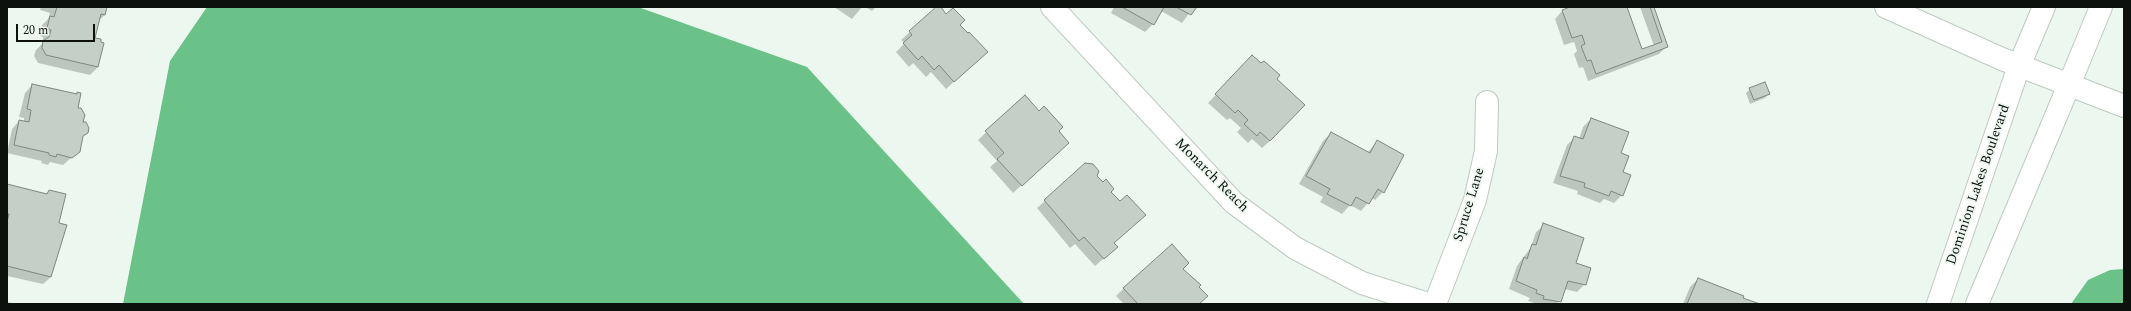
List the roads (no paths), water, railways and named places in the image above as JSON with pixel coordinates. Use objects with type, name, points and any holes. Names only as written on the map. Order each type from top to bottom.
[{"type":"main road","name":"Monarch Reach","points":[[1052,7],[1234,203],[1295,248],[1362,283],[1428,304]]},
{"type":"main road","points":[[1886,7],[2019,66],[2124,106]]},
{"type":"main road","name":"Dominion Lakes Boulevard","points":[[1938,304],[2019,66],[2044,7]]},
{"type":"main road","points":[[1977,304],[2101,7]]},
{"type":"main road","name":"Spruce Lane","points":[[1435,304],[1474,200],[1486,151],[1488,102]]}]
